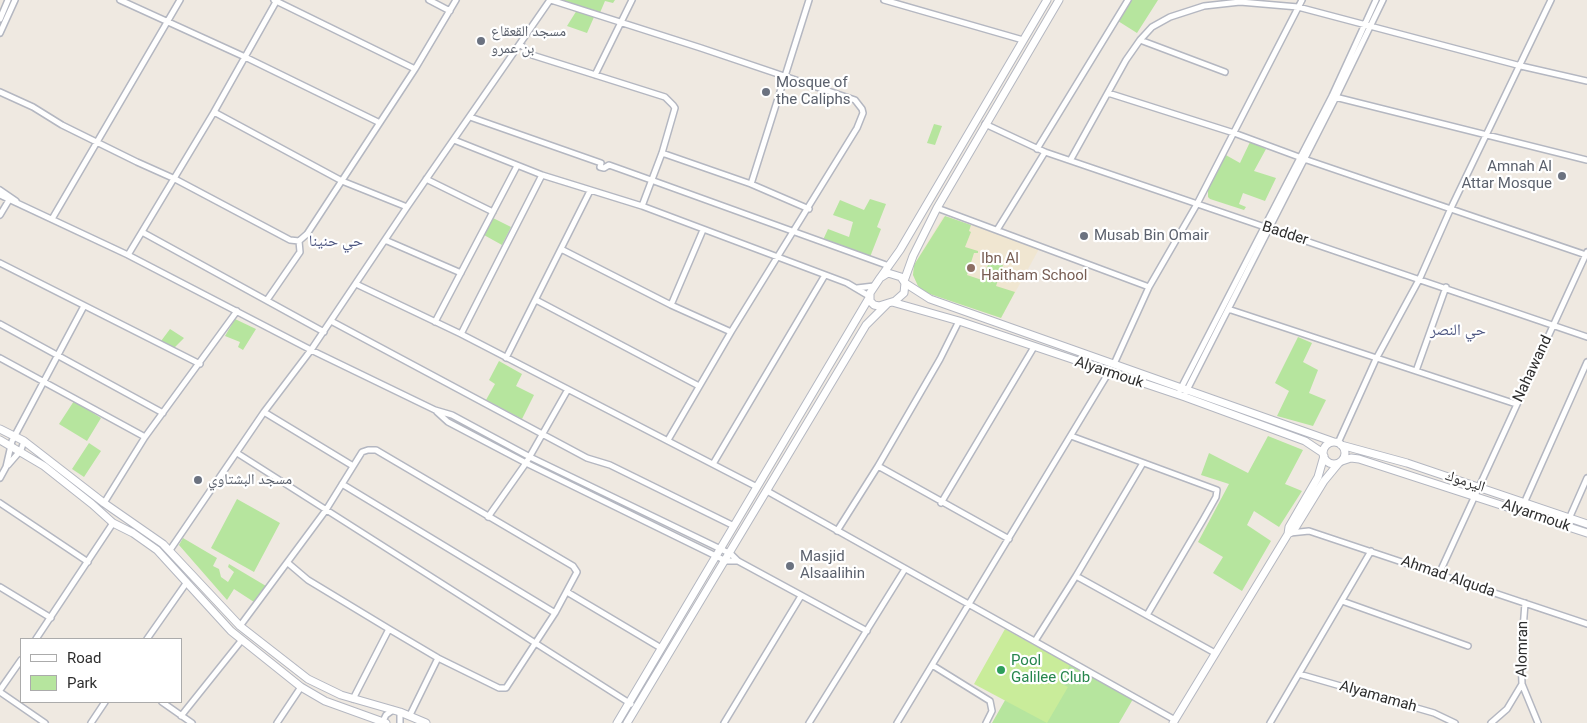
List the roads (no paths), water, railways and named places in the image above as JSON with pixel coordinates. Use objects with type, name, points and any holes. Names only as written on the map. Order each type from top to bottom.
[{"type":"street","points":[[0,19],[8,0]]},
{"type":"street","points":[[0,32],[5,8],[15,0]]},
{"type":"street","points":[[120,0],[245,57],[378,122]]},
{"type":"street","points":[[52,219],[180,0]]},
{"type":"street","points":[[128,255],[214,112],[275,0],[415,68]]},
{"type":"street","points":[[429,0],[450,11]]},
{"type":"street","points":[[267,300],[300,252],[299,241],[342,181],[378,122],[415,68],[456,0]]},
{"type":"street","points":[[170,550],[264,412],[324,332],[406,207],[551,0],[854,100],[862,109],[863,113],[857,128],[795,232],[731,332],[668,440]]},
{"type":"street","points":[[596,75],[632,0]]},
{"type":"street","points":[[751,184],[786,78],[809,0]]},
{"type":"street","points":[[884,0],[897,2],[1023,40]]},
{"type":"street","points":[[616,723],[716,557],[875,285],[889,266],[1047,0]]},
{"type":"street","points":[[454,140],[517,166],[642,206],[825,275],[857,288],[877,306],[889,303],[902,296],[906,289],[904,282],[911,260],[937,208],[1059,0]]},
{"type":"street","points":[[1037,149],[1128,0]]},
{"type":"street","points":[[1114,364],[1149,287],[1197,204],[1302,0]]},
{"type":"street","points":[[1181,396],[1301,158],[1334,97],[1367,25],[1376,0]]},
{"type":"street","points":[[1367,25],[1383,0]]},
{"type":"street","points":[[1338,443],[1376,359],[1420,278],[1451,208],[1521,66],[1551,0]]},
{"type":"street","points":[[1070,160],[1140,40],[1152,27],[1187,10],[1240,1],[1298,7],[1521,66],[1587,81]]},
{"type":"street","points":[[1140,40],[1224,72]]},
{"type":"street","points":[[520,44],[532,54],[665,97],[674,105],[675,108],[662,153],[642,206]]},
{"type":"street","points":[[0,92],[33,106],[96,142],[175,179],[290,240],[299,241]]},
{"type":"street","points":[[1108,92],[1234,133],[1301,158],[1586,254]]},
{"type":"street","points":[[1334,97],[1587,160]]},
{"type":"street","points":[[214,112],[342,181],[406,207]]},
{"type":"street","points":[[470,117],[600,163],[600,166],[604,168],[608,165],[652,180],[889,266]]},
{"type":"street","name":"Badder","points":[[985,124],[1045,152],[1266,228],[1420,278],[1587,337]]},
{"type":"street","points":[[997,230],[1045,152]]},
{"type":"street","points":[[662,153],[751,184],[809,209]]},
{"type":"street","points":[[435,322],[517,166]]},
{"type":"street","points":[[461,334],[542,174]]},
{"type":"street","points":[[426,179],[493,212]]},
{"type":"street","points":[[0,190],[16,201],[128,255],[311,350],[434,410],[452,415],[530,457],[731,554],[738,561],[867,631]]},
{"type":"street","points":[[506,358],[590,190]]},
{"type":"street","points":[[0,195],[9,200],[16,201]]},
{"type":"street","points":[[0,215],[9,200]]},
{"type":"street","points":[[937,208],[1149,287]]},
{"type":"street","points":[[1184,388],[1228,309],[1266,228]]},
{"type":"street","points":[[671,305],[704,230]]},
{"type":"street","points":[[142,232],[324,332]]},
{"type":"street","points":[[385,240],[461,273]]},
{"type":"street","points":[[562,249],[671,305],[731,332]]},
{"type":"street","name":"Nahawand","points":[[1439,574],[1474,494],[1586,254]]},
{"type":"street","points":[[0,263],[200,364]]},
{"type":"street","points":[[880,278],[892,273],[904,282]]},
{"type":"street","points":[[713,464],[825,275]]},
{"type":"street","name":"اليرموك","points":[[904,282],[930,299],[1338,443],[1478,486],[1587,524]]},
{"type":"street","points":[[356,284],[461,334],[757,487]]},
{"type":"street","points":[[857,288],[875,285]]},
{"type":"street","points":[[1416,371],[1446,287]]},
{"type":"street","points":[[536,300],[699,386]]},
{"type":"street","points":[[627,723],[731,554],[866,325],[889,303]]},
{"type":"street","name":"Alyarmouk","points":[[889,303],[959,321],[1181,396],[1305,442],[1323,455]]},
{"type":"street","points":[[6,467],[10,447],[15,436],[84,306]]},
{"type":"street","points":[[1228,309],[1516,404]]},
{"type":"street","points":[[104,503],[145,437],[237,311]]},
{"type":"street","points":[[331,321],[587,458],[610,465],[734,526]]},
{"type":"street","points":[[837,531],[878,466],[940,359],[959,321]]},
{"type":"street","points":[[0,324],[163,413]]},
{"type":"street","points":[[941,503],[1034,347]]},
{"type":"street","points":[[0,358],[145,437]]},
{"type":"street","points":[[1525,502],[1587,362]]},
{"type":"street","points":[[897,723],[1109,372]]},
{"type":"street","points":[[488,517],[530,457],[567,390]]},
{"type":"street","points":[[434,410],[448,422],[526,463],[716,557],[726,561],[738,561]]},
{"type":"street","points":[[264,412],[353,466]]},
{"type":"street","points":[[0,429],[24,441],[104,503],[170,550],[240,626],[308,679],[330,691],[410,715],[426,723]]},
{"type":"street","points":[[1071,436],[1217,490],[1207,512],[1147,615]]},
{"type":"street","points":[[0,440],[50,470],[113,523],[133,533],[157,550],[240,641],[300,688],[324,701],[384,722],[386,715],[396,711]]},
{"type":"street","points":[[0,478],[6,467],[20,452],[24,441]]},
{"type":"street","points":[[1298,518],[1314,484],[1325,446],[1338,443]]},
{"type":"street","points":[[767,491],[1035,640],[1174,722],[1298,518],[1340,462],[1345,451],[1338,443]]},
{"type":"street","points":[[240,626],[326,510],[364,451],[376,450],[576,569],[577,572],[555,613],[506,688],[492,685],[438,658],[308,580],[288,563]]},
{"type":"street","points":[[237,453],[636,708]]},
{"type":"street","points":[[1323,455],[1331,464],[1340,462]]},
{"type":"street","name":"Alyarmouk","points":[[1340,462],[1351,458],[1359,459],[1474,494],[1587,533]]},
{"type":"street","points":[[1035,640],[1076,576],[1143,463]]},
{"type":"street","points":[[878,466],[1008,539]]},
{"type":"street","points":[[1567,526],[1587,478]]},
{"type":"street","points":[[342,484],[555,613]]},
{"type":"street","points":[[0,503],[88,562]]},
{"type":"street","points":[[37,638],[113,523],[112,514],[119,514]]},
{"type":"street","points":[[113,523],[121,523],[119,514]]},
{"type":"street","points":[[1298,518],[1309,531]]},
{"type":"street","name":"Ahmad Alquda","points":[[1288,534],[1309,531],[1587,624]]},
{"type":"street","points":[[1270,723],[1372,551]]},
{"type":"street","points":[[809,723],[905,569]]},
{"type":"street","points":[[1076,576],[1215,653]]},
{"type":"street","points":[[148,638],[187,582]]},
{"type":"street","points":[[0,586],[51,618]]},
{"type":"street","points":[[567,592],[661,648]]},
{"type":"street","points":[[724,723],[801,596]]},
{"type":"street","points":[[1342,601],[1468,646]]},
{"type":"street","name":"Alomran","points":[[1525,603],[1521,656],[1522,684],[1538,723]]},
{"type":"street","points":[[353,699],[389,629]]},
{"type":"street","points":[[181,716],[240,641]]},
{"type":"street","points":[[410,715],[438,658]]},
{"type":"street","points":[[20,661],[0,691],[45,723]]},
{"type":"street","points":[[932,664],[990,702],[992,711],[986,723]]},
{"type":"street","name":"Alyamamah","points":[[1299,674],[1447,717],[1455,723]]},
{"type":"street","points":[[1491,723],[1507,709],[1522,684]]},
{"type":"street","points":[[277,723],[300,688]]},
{"type":"street","points":[[91,723],[104,703]]},
{"type":"street","points":[[163,703],[192,723]]},
{"type":"street","points":[[396,711],[400,723]]},
{"type":"place","name":"مسجد القعقاع بن عمرو","points":[[481,41]]},
{"type":"place","name":"Mosque of the Caliphs","points":[[766,92]]},
{"type":"place","name":"Amnah Al Attar Mosque","points":[[1562,176]]},
{"type":"place","name":"Musab Bin Omair","points":[[1084,236]]},
{"type":"place","name":"Ibn Al Haitham School","points":[[971,268]]},
{"type":"place","name":"مسجد البشتاوي","points":[[198,480]]},
{"type":"place","name":"Masjid Alsaalihin","points":[[790,566]]},
{"type":"place","name":"Pool Galilee Club","points":[[1001,670]]},
{"type":"district","name":"حي حنينا","points":[[336,242]]},
{"type":"district","name":"حي النصر","points":[[1458,331]]}]
